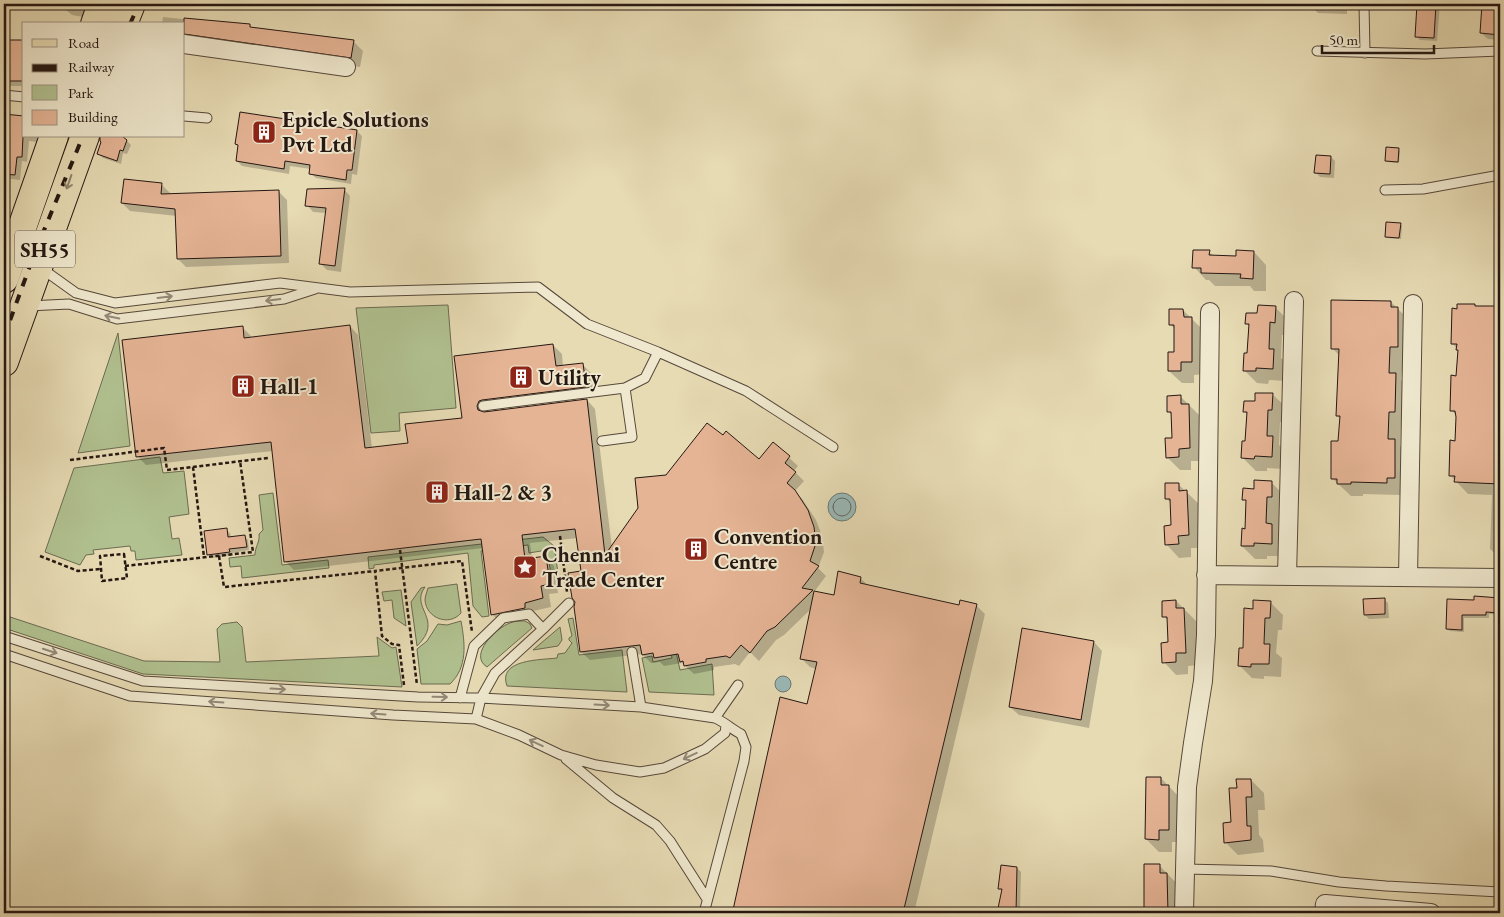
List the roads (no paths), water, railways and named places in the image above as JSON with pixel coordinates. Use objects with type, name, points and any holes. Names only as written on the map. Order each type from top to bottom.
[{"type":"main road","points":[[96,22],[102,4]]},
{"type":"main road","points":[[124,22],[131,4]]},
{"type":"main road","name":"SH55","points":[[6,269],[53,138]]},
{"type":"main road","name":"SH55","points":[[4,362],[84,138]]},
{"type":"street","points":[[185,44],[346,67]]},
{"type":"street","points":[[1287,576],[1294,301]]},
{"type":"street","points":[[1408,577],[1413,304]]},
{"type":"street","points":[[1184,913],[1187,787],[1192,743],[1203,681],[1205,655],[1210,312]]},
{"type":"street","points":[[1206,575],[1500,578]]},
{"type":"street","points":[[1324,913],[1325,904],[1431,913]]},
{"type":"lane","points":[[1364,4],[1365,53]]},
{"type":"lane","points":[[1317,50],[1365,53],[1464,54],[1500,51]]},
{"type":"lane","points":[[4,95],[22,97]]},
{"type":"lane","points":[[185,116],[207,118]]},
{"type":"lane","points":[[1385,190],[1423,189],[1500,175]]},
{"type":"lane","points":[[39,267],[76,293],[115,303],[280,283],[350,292],[538,286],[587,324],[658,352],[746,391],[833,447]]},
{"type":"lane","points":[[24,306],[69,304],[117,319],[284,298],[320,287]]},
{"type":"lane","points":[[483,406],[625,388],[645,378],[658,352]]},
{"type":"lane","points":[[602,441],[632,437],[625,388]]},
{"type":"lane","points":[[476,718],[481,698],[495,673],[569,603]]},
{"type":"lane","points":[[460,698],[474,646],[504,618],[529,614],[543,629]]},
{"type":"lane","points":[[4,636],[143,681],[418,697],[481,698],[641,707],[715,718],[741,734],[746,747],[744,762],[704,913]]},
{"type":"lane","points":[[632,652],[641,707]]},
{"type":"lane","points":[[4,654],[130,696],[393,715],[476,718],[519,735],[561,755],[596,765],[640,772],[664,768],[712,744],[725,734],[726,726]]},
{"type":"lane","points":[[715,718],[738,685]]},
{"type":"lane","points":[[561,755],[613,798],[656,825],[670,840],[707,898]]},
{"type":"lane","points":[[1185,869],[1271,871],[1339,882],[1500,892]]},
{"type":"water","points":[[842,493],[852,497],[856,507],[852,517],[842,521],[832,517],[828,507],[832,497]]},
{"type":"water","points":[[783,676],[789,678],[791,684],[789,690],[783,692],[777,690],[775,684],[777,678]]},
{"type":"railway","points":[[131,22],[139,4]]},
{"type":"railway","points":[[4,337],[35,252],[82,138]]},
{"type":"place","name":"Epicle Solutions Pvt Ltd","points":[[264,132]]},
{"type":"place","name":"Utility","points":[[521,377]]},
{"type":"place","name":"Hall-1","points":[[243,386]]},
{"type":"place","name":"Hall-2 & 3","points":[[437,492]]},
{"type":"place","name":"Convention Centre","points":[[696,549]]},
{"type":"place","name":"Chennai Trade Center","points":[[525,567]]}]
